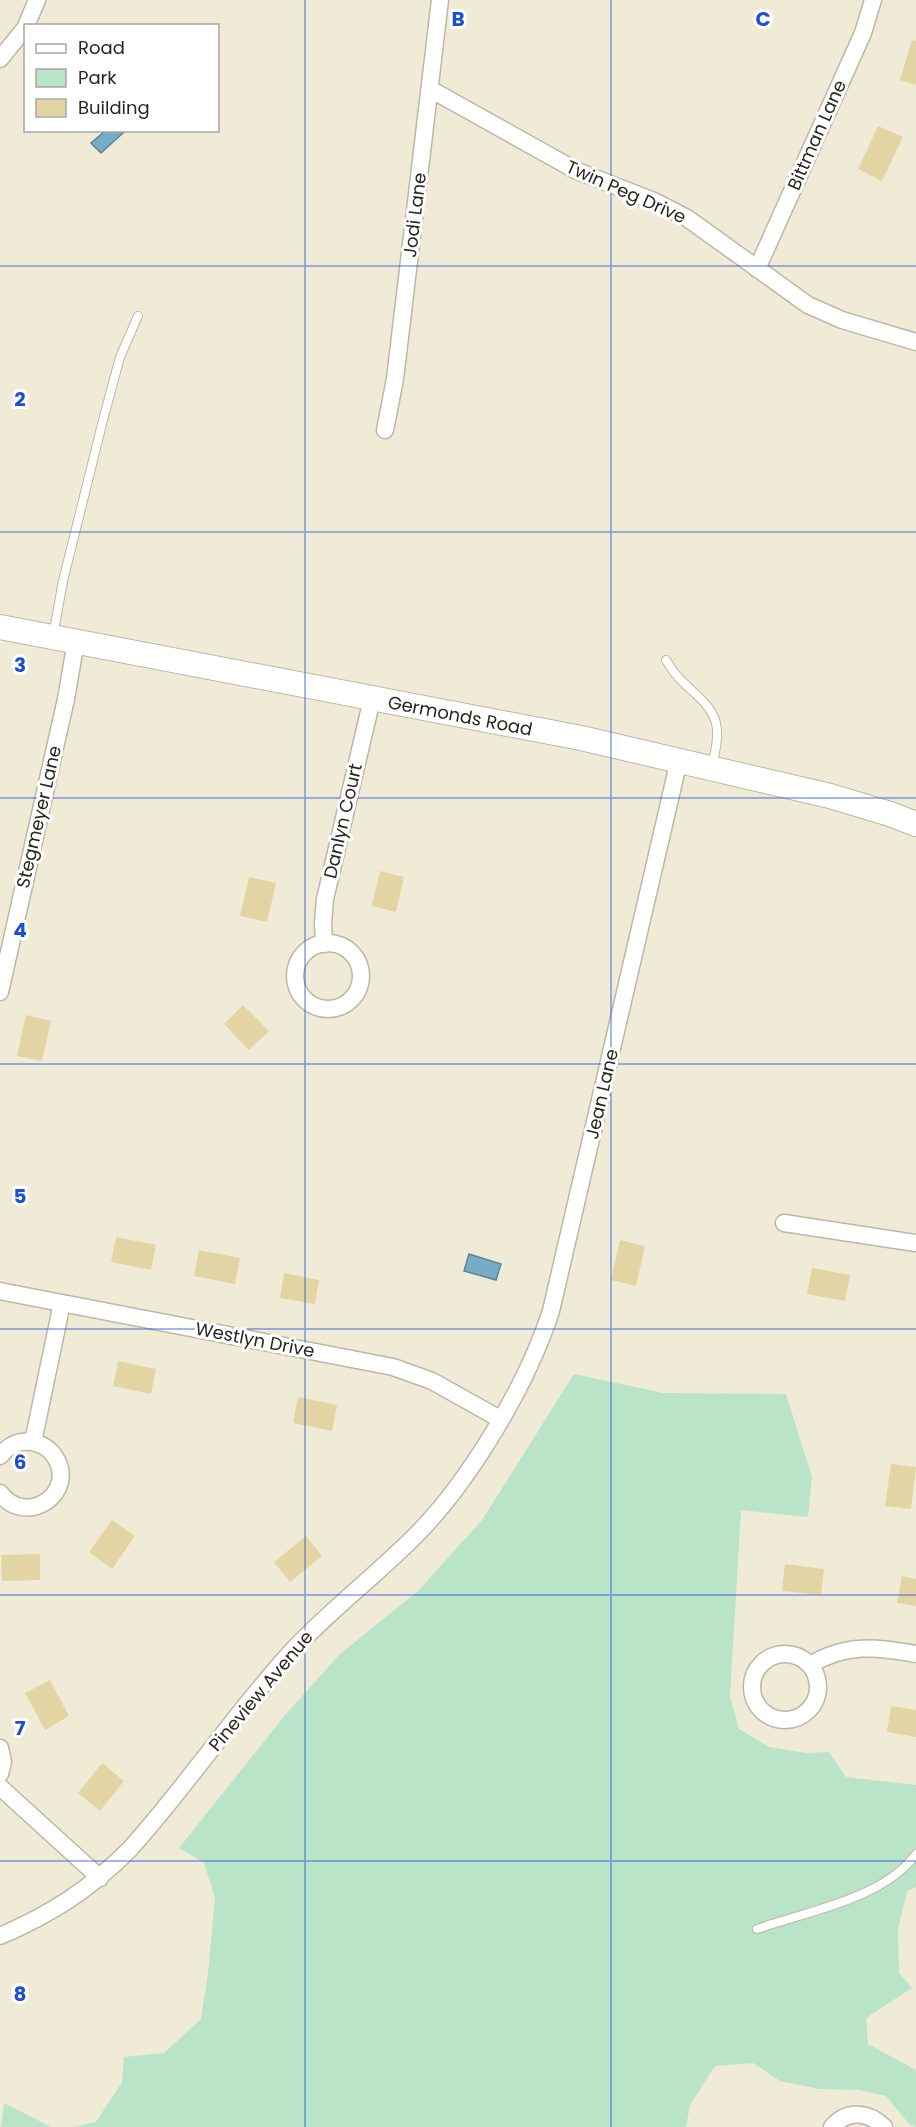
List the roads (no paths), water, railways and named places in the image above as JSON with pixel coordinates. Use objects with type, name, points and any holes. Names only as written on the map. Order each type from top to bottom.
[{"type":"street","points":[[27,24],[38,0]]},
{"type":"street","name":"Jodi Lane","points":[[385,430],[395,379],[440,0]]},
{"type":"street","name":"Bittman Lane","points":[[757,269],[863,33],[873,0]]},
{"type":"street","points":[[0,59],[24,29]]},
{"type":"street","name":"Twin Peg Drive","points":[[430,89],[577,171],[654,201],[687,218],[800,300],[825,314],[916,342]]},
{"type":"street","name":"Germonds Road","points":[[0,627],[580,738],[858,804],[916,824]]},
{"type":"street","name":"Stegmeyer Lane","points":[[0,992],[66,699],[76,641]]},
{"type":"street","name":"Danlyn Court","points":[[324,944],[323,923],[326,899],[372,699]]},
{"type":"street","name":"Jean Lane","points":[[500,1419],[533,1359],[551,1311],[680,760]]},
{"type":"street","points":[[784,1223],[916,1243]]},
{"type":"street","name":"Westlyn Drive","points":[[0,1291],[393,1367],[438,1384],[500,1419]]},
{"type":"street","points":[[33,1442],[62,1303]]},
{"type":"street","name":"Pineview Avenue","points":[[0,1936],[44,1917],[69,1902],[100,1878],[144,1834],[289,1654],[428,1523],[464,1477],[500,1419]]},
{"type":"street","points":[[0,1456],[14,1444],[33,1442],[49,1449],[58,1461],[61,1476],[56,1492],[43,1503],[28,1508],[11,1503],[0,1492]]},
{"type":"street","points":[[810,1665],[822,1658],[850,1649],[878,1648],[916,1654]]},
{"type":"street","points":[[0,1748],[3,1762],[0,1774]]},
{"type":"street","points":[[0,1787],[100,1878]]},
{"type":"street","points":[[832,2127],[840,2120],[854,2114],[870,2117],[884,2127]]},
{"type":"lane","points":[[52,637],[63,581],[105,412],[120,357],[138,316]]},
{"type":"lane","points":[[666,660],[678,678],[696,693],[710,710],[716,724],[716,747],[712,768]]},
{"type":"lane","points":[[758,1929],[835,1904],[868,1890],[893,1876],[916,1854]]},
{"type":"water","points":[[104,132],[123,133],[101,153],[91,143]]},
{"type":"water","points":[[469,1254],[501,1264],[496,1280],[464,1271]]}]
